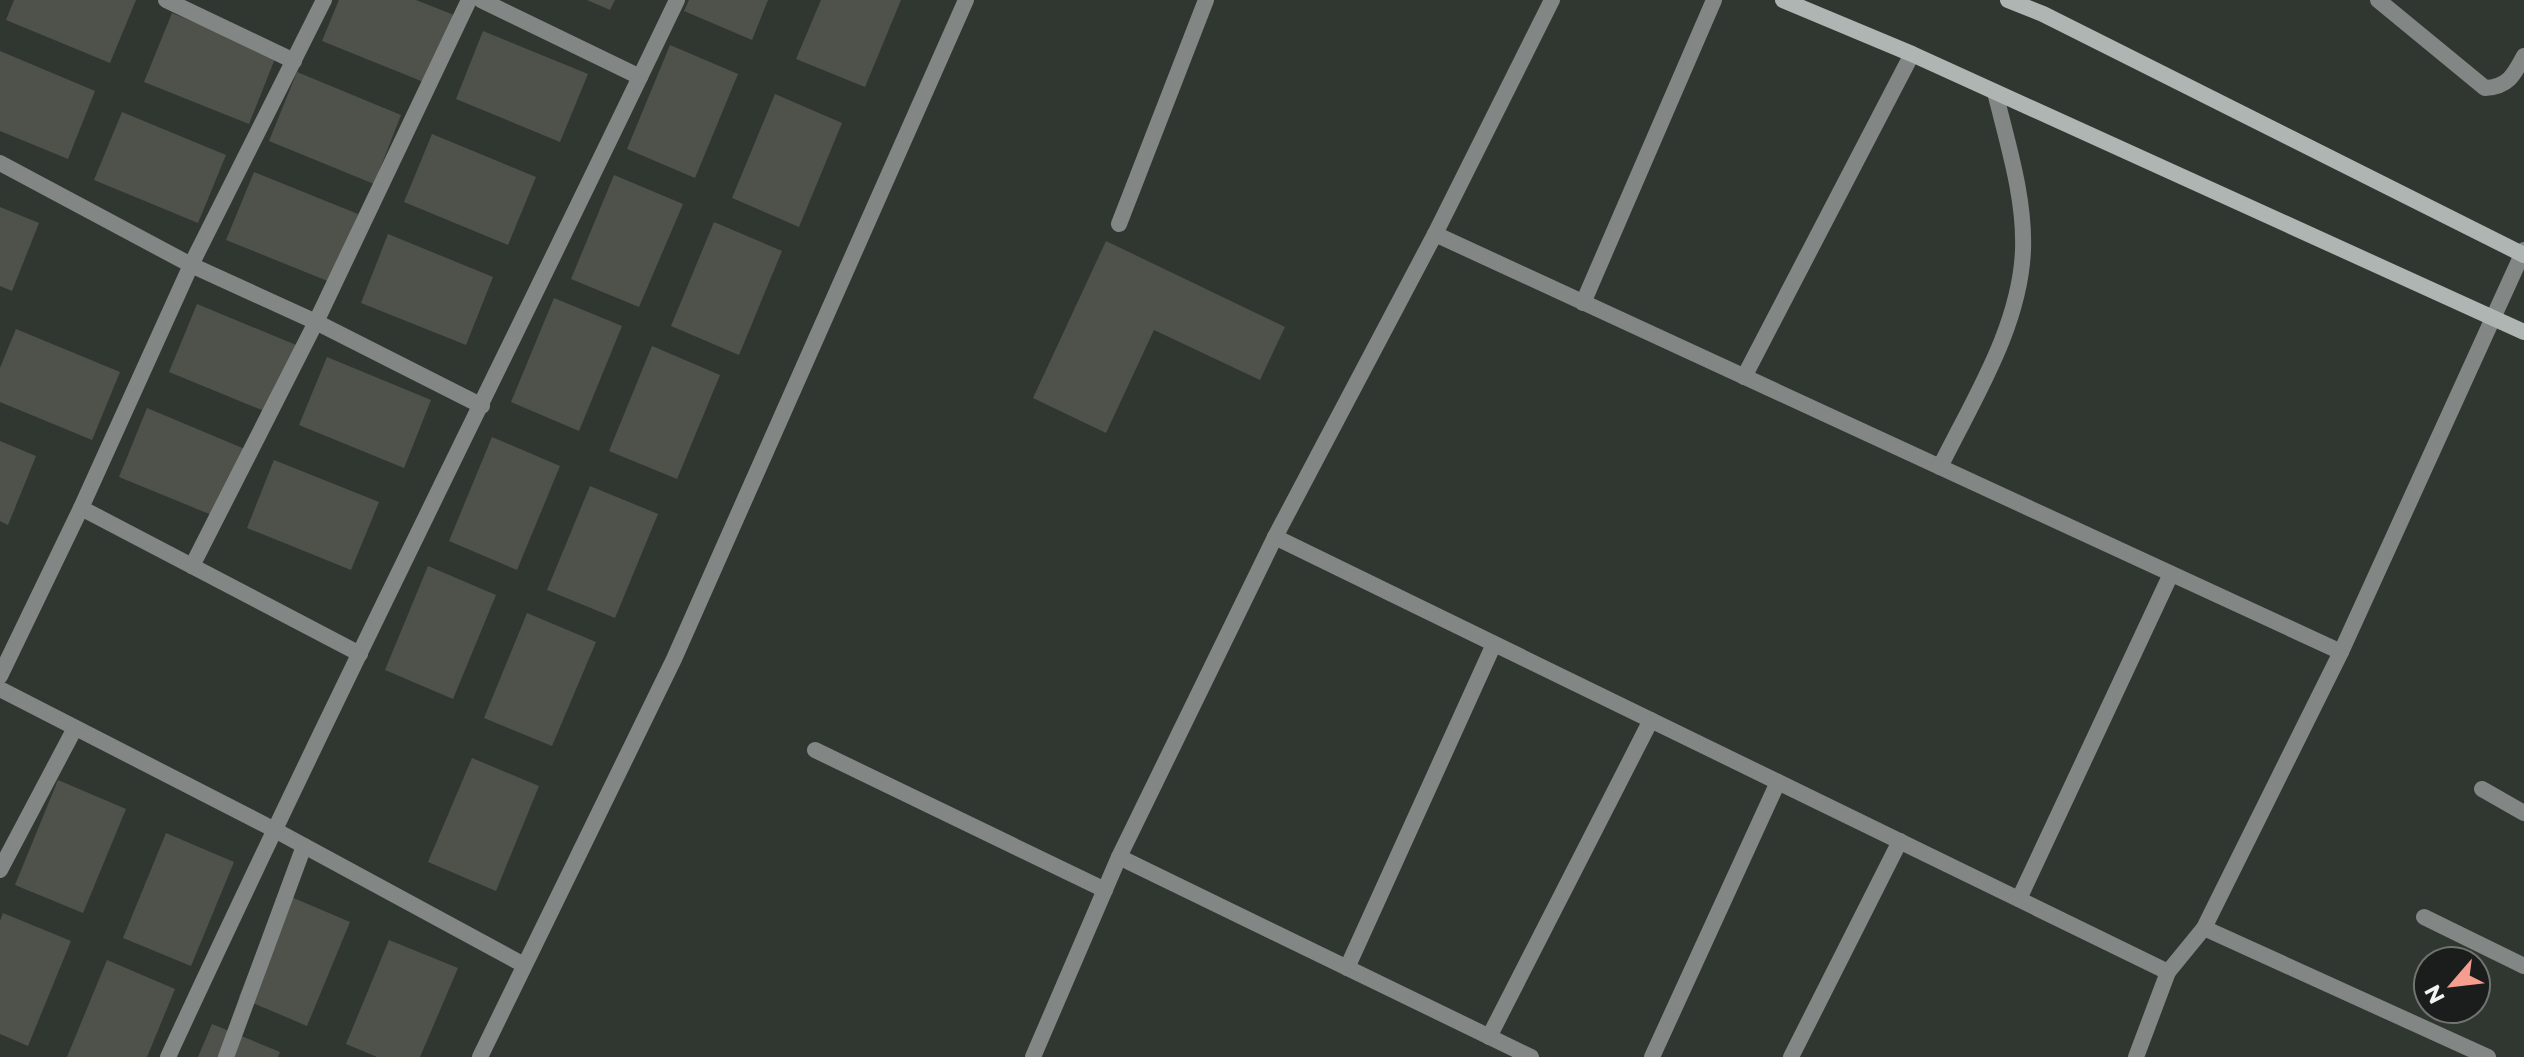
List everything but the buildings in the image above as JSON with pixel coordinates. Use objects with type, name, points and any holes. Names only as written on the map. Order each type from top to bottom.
[{"type":"street","points":[[166,0],[294,61]]},
{"type":"street","points":[[0,676],[81,508],[191,265],[324,0]]},
{"type":"street","points":[[192,566],[316,322],[469,0]]},
{"type":"street","points":[[481,0],[640,77]]},
{"type":"street","points":[[168,1057],[273,829],[482,406],[677,0]]},
{"type":"street","points":[[480,1057],[674,659],[966,0]]},
{"type":"street","points":[[1119,224],[1206,0]]},
{"type":"street","points":[[1033,1057],[1119,857],[1275,537],[1435,234],[1552,0]]},
{"type":"street","points":[[1583,303],[1714,0]]},
{"type":"street","points":[[1783,0],[1912,54],[2524,332]]},
{"type":"street","points":[[2008,0],[2046,7],[2523,253],[2341,652],[2204,928],[2168,972],[2136,1057]]},
{"type":"street","points":[[2378,0],[2485,88],[2509,81],[2524,56]]},
{"type":"street","points":[[1744,377],[1912,54]]},
{"type":"street","points":[[1940,467],[1997,351],[2018,292],[2023,248],[2017,188],[1995,92]]},
{"type":"street","points":[[0,163],[191,265],[316,322],[482,406]]},
{"type":"street","points":[[1435,234],[2341,652]]},
{"type":"street","points":[[81,508],[360,654]]},
{"type":"street","points":[[1275,537],[2168,972]]},
{"type":"street","points":[[2019,899],[2171,574]]},
{"type":"street","points":[[1347,968],[1494,644]]},
{"type":"street","points":[[0,689],[273,829],[524,965]]},
{"type":"street","points":[[1489,1037],[1651,720]]},
{"type":"street","points":[[0,870],[75,728]]},
{"type":"street","points":[[815,750],[1105,890]]},
{"type":"street","points":[[1652,1057],[1778,782]]},
{"type":"street","points":[[2482,789],[2524,813]]},
{"type":"street","points":[[1791,1057],[1900,841]]},
{"type":"street","points":[[226,1057],[304,846]]},
{"type":"street","points":[[1119,857],[1531,1057]]},
{"type":"street","points":[[2424,917],[2524,966]]},
{"type":"street","points":[[2204,928],[2488,1057]]}]
